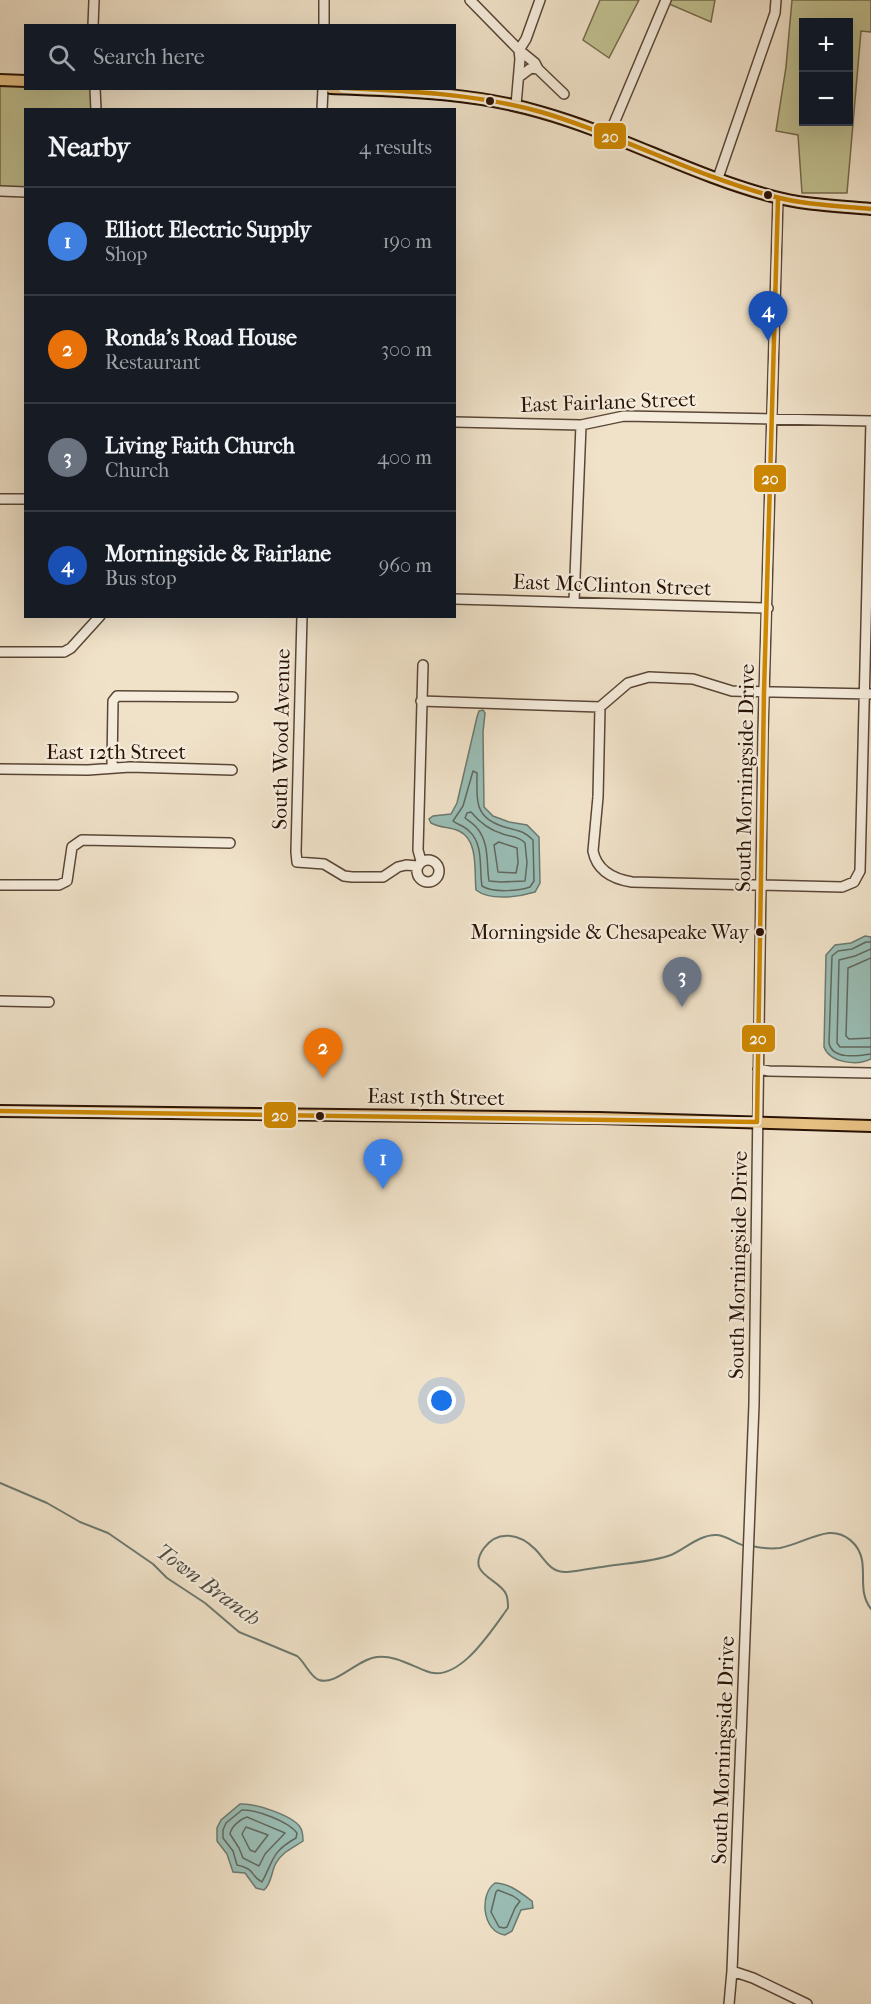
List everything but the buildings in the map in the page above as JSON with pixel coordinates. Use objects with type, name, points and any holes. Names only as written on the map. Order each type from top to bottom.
[{"type":"main road","points":[[0,80],[24,81]]},
{"type":"main road","points":[[368,90],[442,94],[516,105],[609,135],[718,178],[778,198],[871,210]]},
{"type":"main road","name":"East 15th Street","points":[[0,1111],[757,1122],[871,1126]]},
{"type":"street","points":[[93,24],[94,0]]},
{"type":"street","points":[[324,0],[324,24]]},
{"type":"street","points":[[470,0],[564,94]]},
{"type":"street","points":[[516,105],[519,50],[526,39],[540,0]]},
{"type":"street","points":[[609,135],[666,0]]},
{"type":"street","points":[[718,178],[775,13],[776,0]]},
{"type":"street","points":[[519,77],[531,68],[538,69]]},
{"type":"street","points":[[95,90],[96,108]]},
{"type":"street","points":[[322,108],[323,90]]},
{"type":"street","points":[[0,191],[24,192]]},
{"type":"street","name":"South Morningside Drive","points":[[729,2004],[754,1404],[760,886],[778,198]]},
{"type":"street","name":"East Fairlane Street","points":[[456,422],[580,425],[624,416],[871,421]]},
{"type":"street","points":[[600,707],[598,797],[593,851],[594,860],[605,872],[623,881],[760,886],[842,887],[849,886],[858,877],[868,694],[871,421]]},
{"type":"street","points":[[574,602],[580,425]]},
{"type":"street","points":[[0,499],[24,500]]},
{"type":"street","name":"East McClinton Street","points":[[456,599],[768,608]]},
{"type":"street","points":[[0,652],[64,652],[71,648],[98,618]]},
{"type":"street","name":"South Wood Avenue","points":[[302,618],[297,862],[324,864],[345,876],[352,877],[383,877],[398,867],[419,864],[421,701]]},
{"type":"street","points":[[423,666],[421,701],[600,707],[628,683],[649,677],[682,678],[732,691],[868,694]]},
{"type":"street","points":[[112,768],[113,701],[117,696],[233,697]]},
{"type":"street","name":"East 12th Street","points":[[0,769],[232,770]]},
{"type":"street","points":[[0,885],[59,885],[67,880],[72,846],[82,840],[230,843]]},
{"type":"street","points":[[0,1001],[49,1002]]},
{"type":"street","points":[[758,1069],[871,1073]]},
{"type":"street","points":[[732,1971],[753,1978],[807,2004]]},
{"type":"green space","points":[[600,0],[639,0],[609,58],[583,40]]},
{"type":"green space","points":[[660,0],[715,0],[711,22]]},
{"type":"green space","points":[[792,0],[871,0],[871,32],[861,31],[853,124],[853,18],[799,18],[799,126],[853,126],[847,193],[802,193],[798,135],[776,131],[786,67]]},
{"type":"green space","points":[[0,80],[24,81],[24,90],[95,90],[96,108],[24,108],[24,192],[0,191]]},
{"type":"water","points":[[483,710],[485,713],[484,807],[493,816],[527,825],[539,837],[540,883],[535,892],[528,894],[497,897],[476,890],[474,857],[470,841],[459,831],[434,825],[429,819],[433,816],[451,814],[457,803],[477,717],[479,711]]},
{"type":"water","points":[[865,936],[871,937],[871,1059],[844,1062],[832,1057],[824,1047],[826,955],[835,945],[851,943]]},
{"type":"water","points":[[240,1804],[281,1814],[296,1823],[302,1832],[303,1841],[278,1859],[269,1884],[264,1890],[256,1888],[245,1873],[233,1872],[227,1854],[217,1841],[217,1828],[221,1820]]},
{"type":"water","points":[[495,1883],[510,1887],[532,1901],[533,1908],[521,1910],[512,1931],[505,1935],[491,1927],[485,1912],[487,1895]]},
{"type":"waterway","name":"Town Branch","points":[[0,1483],[108,1533],[153,1564],[167,1578],[205,1603],[239,1632],[297,1656],[313,1676],[326,1681],[340,1676],[362,1662],[377,1657],[396,1659],[426,1671],[438,1673],[450,1670],[462,1663],[483,1642],[508,1608],[506,1594],[485,1575],[478,1564],[484,1548],[502,1536],[523,1540],[535,1549],[548,1565],[561,1572],[664,1557],[711,1535],[728,1538],[746,1546]]},
{"type":"waterway","name":"Town Branch","points":[[752,1546],[780,1548],[829,1533],[846,1537],[860,1554],[865,1597],[871,1609]]},
{"type":"transit line","name":"20","points":[[393,90],[443,94],[517,106],[570,121],[714,177],[772,196],[809,203],[871,209]]},
{"type":"transit line","name":"20","points":[[0,1111],[757,1122],[764,692],[778,198]]},
{"type":"place","name":"Morningside & Fairlane","points":[[768,341]]},
{"type":"place","name":"Morningside & Chesapeake Way","points":[[760,932]]},
{"type":"place","name":"Living Faith Church","points":[[682,1007]]},
{"type":"place","name":"Ronda’s Road House","points":[[323,1078]]},
{"type":"place","name":"Elliott Electric Supply","points":[[383,1189]]}]
